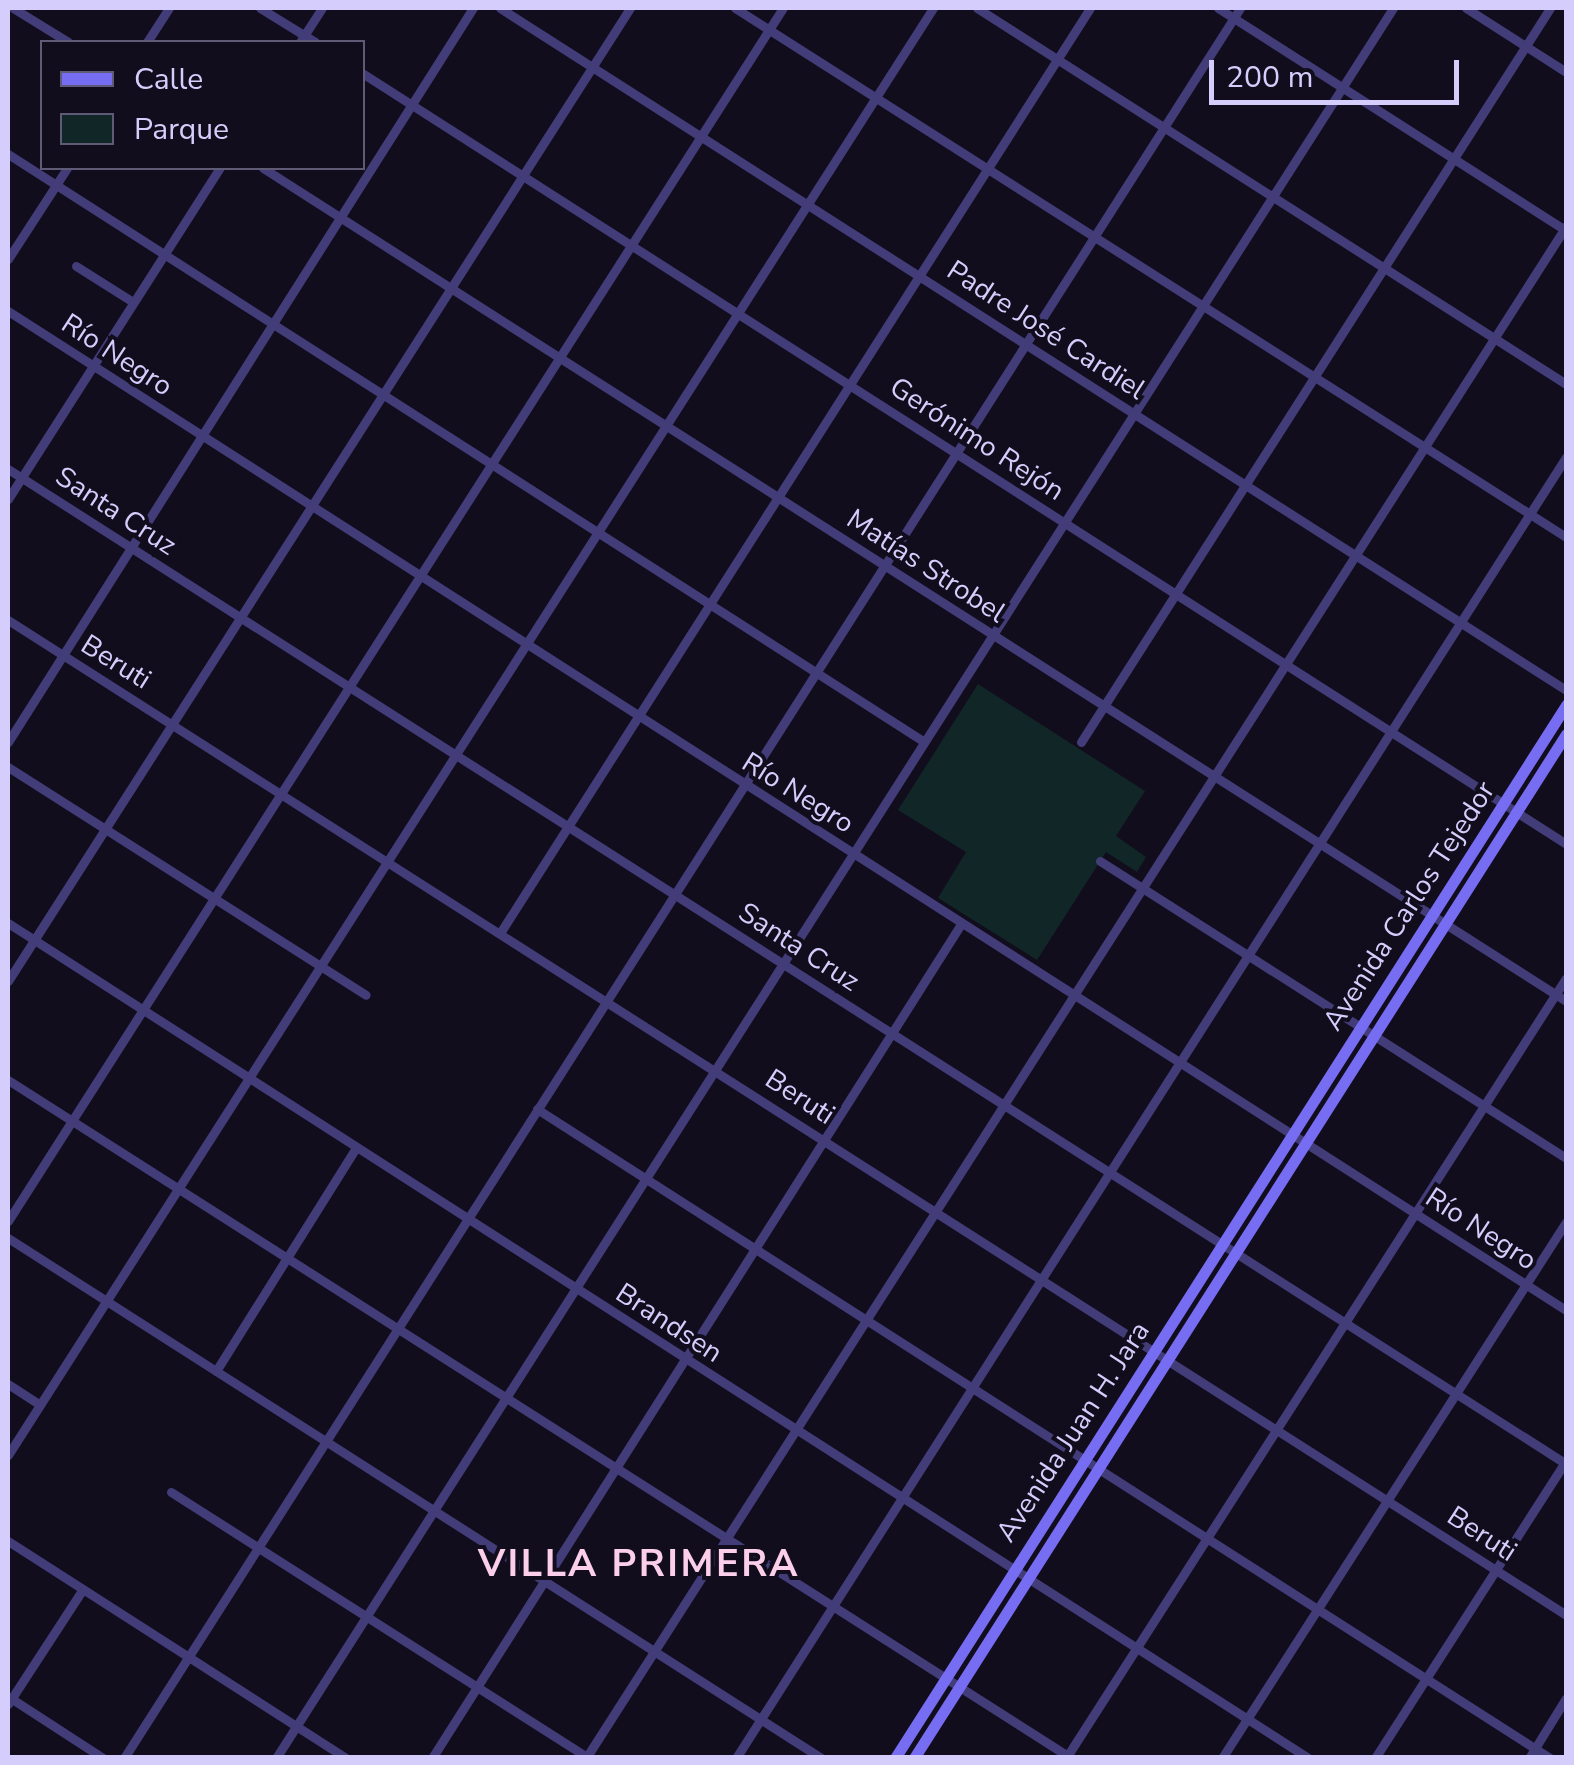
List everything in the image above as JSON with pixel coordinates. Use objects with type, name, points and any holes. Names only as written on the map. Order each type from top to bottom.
[{"type":"main road","name":"Avenida Carlos Tejedor","points":[[1293,1134],[1566,705]]},
{"type":"main road","name":"Avenida Carlos Tejedor","points":[[1306,1142],[1566,734]]},
{"type":"main road","name":"Avenida Juan H. Jara","points":[[895,1758],[1293,1134]]},
{"type":"main road","name":"Avenida Juan H. Jara","points":[[914,1758],[1306,1142]]},
{"type":"street","points":[[8,20],[15,8],[65,40]]},
{"type":"street","points":[[148,40],[169,8]]},
{"type":"street","points":[[260,8],[302,39],[322,8]]},
{"type":"street","points":[[8,742],[473,8]]},
{"type":"street","name":"Padre José Cardiel","points":[[500,8],[1566,690]]},
{"type":"street","points":[[8,981],[630,8]]},
{"type":"street","points":[[735,8],[1566,537]]},
{"type":"street","points":[[8,1221],[783,8]]},
{"type":"street","points":[[8,1455],[933,8]]},
{"type":"street","points":[[977,8],[1566,384]]},
{"type":"street","points":[[502,930],[1090,8]]},
{"type":"street","points":[[171,1492],[588,1757],[1072,994],[1566,229],[1218,8]]},
{"type":"street","points":[[124,1758],[1240,8]]},
{"type":"street","points":[[276,1758],[1394,8]]},
{"type":"street","points":[[1466,8],[1566,72]]},
{"type":"street","points":[[1081,742],[1550,8]]},
{"type":"street","name":"Gerónimo Rejón","points":[[365,75],[1566,844]]},
{"type":"street","points":[[8,154],[923,741]]},
{"type":"street","points":[[8,259],[65,170]]},
{"type":"street","points":[[8,499],[219,170]]},
{"type":"street","name":"Matías Strobel","points":[[266,170],[1566,1000]]},
{"type":"street","points":[[76,266],[133,302]]},
{"type":"street","name":"Río Negro","points":[[8,311],[1566,1310]]},
{"type":"street","points":[[736,1758],[1566,458]]},
{"type":"street","name":"Santa Cruz","points":[[8,469],[1566,1462]]},
{"type":"street","name":"Beruti","points":[[8,620],[390,857],[1566,1615]]},
{"type":"street","points":[[8,766],[366,994]]},
{"type":"street","points":[[1100,862],[1566,1158]]},
{"type":"street","name":"Brandsen","points":[[8,922],[1308,1758]]},
{"type":"street","points":[[432,1758],[961,924]]},
{"type":"street","points":[[8,1080],[1068,1757],[1566,978]]},
{"type":"street","points":[[537,1109],[1426,1678],[1532,1753],[1550,1758]]},
{"type":"street","points":[[216,1371],[356,1148]]},
{"type":"street","points":[[1222,1758],[1566,1222]]},
{"type":"street","points":[[8,1238],[821,1758]]},
{"type":"street","points":[[8,1384],[40,1405]]},
{"type":"street","points":[[1375,1758],[1566,1462]]},
{"type":"street","points":[[8,1540],[346,1758]]},
{"type":"street","points":[[83,1589],[9,1699],[103,1758]]},
{"type":"street","points":[[1532,1753],[1566,1698]]},
{"type":"green space","points":[[978,684],[1145,791],[1116,836],[1146,857],[1137,872],[1106,852],[1037,960],[938,898],[966,852],[898,810]]},
{"type":"district","name":"VILLA PRIMERA","points":[[639,1564]]}]
